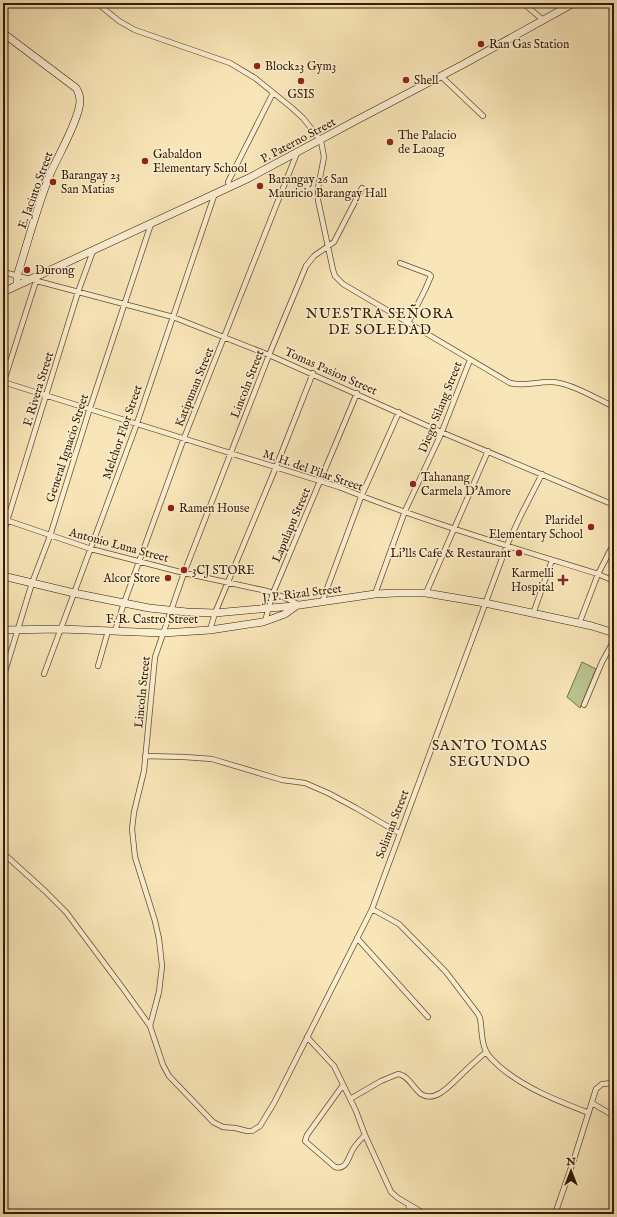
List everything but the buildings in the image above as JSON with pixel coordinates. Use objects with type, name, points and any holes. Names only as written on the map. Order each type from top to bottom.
[{"type":"main road","name":"P. Paterno Street","points":[[3,292],[17,285],[34,280],[93,251],[231,188],[321,141],[354,121],[442,77],[574,3]]},
{"type":"main road","name":"E. Jacinto Street","points":[[3,33],[76,88],[80,96],[80,106],[39,203],[17,276],[17,285]]},
{"type":"main road","name":"J. P. Rizal Street","points":[[3,576],[124,603],[171,611],[215,613],[298,605],[375,594],[426,593],[485,603],[604,629],[614,633]]},
{"type":"main road","name":"F. R. Castro Street","points":[[3,630],[61,629],[163,633],[210,630],[265,621],[285,614],[298,605]]},
{"type":"street","points":[[97,3],[119,21],[135,30],[230,63],[256,78],[303,118],[321,141],[324,157],[318,188],[318,200],[335,276],[339,280],[408,323],[510,383],[522,385],[555,382],[568,386],[614,407]]},
{"type":"street","points":[[523,3],[543,20]]},
{"type":"street","points":[[442,77],[483,116]]},
{"type":"street","points":[[231,188],[228,182],[273,93]]},
{"type":"street","name":"Katipunan Street","points":[[98,666],[124,603],[184,438],[297,153]]},
{"type":"street","name":"Lincoln Street","points":[[150,1026],[159,992],[162,966],[160,939],[135,858],[132,835],[134,812],[144,771],[155,657],[184,573],[269,354],[306,266],[314,256],[334,242],[362,188]]},
{"type":"street","name":"Melchor Flor Street","points":[[44,674],[136,423],[214,196]]},
{"type":"street","name":"General Ignacio Street","points":[[3,678],[32,583],[50,536],[151,224]]},
{"type":"street","name":"F. Rivera Street","points":[[3,534],[5,520],[47,396],[78,292],[93,251]]},
{"type":"street","points":[[400,263],[431,276],[408,323]]},
{"type":"street","name":"Tomas Pasion Street","points":[[3,272],[173,317],[269,354],[441,432],[614,505]]},
{"type":"street","points":[[3,383],[34,280]]},
{"type":"street","name":"Diego Silang Street","points":[[375,594],[405,511],[441,432],[470,360]]},
{"type":"street","points":[[210,630],[227,583],[276,467],[313,373]]},
{"type":"street","name":"M. H. del Pilar Street","points":[[3,383],[276,467],[454,528],[598,574],[614,581]]},
{"type":"street","name":"Lapulapu Street","points":[[265,621],[273,593],[357,393]]},
{"type":"street","points":[[322,602],[362,497],[399,412]]},
{"type":"street","points":[[426,593],[488,451]]},
{"type":"street","name":"Soliman Street","points":[[150,1026],[168,1076],[214,1122],[222,1127],[247,1131],[256,1129],[260,1126],[274,1103],[372,909],[507,545],[542,474]]},
{"type":"street","name":"Antonio Luna Street","points":[[5,520],[91,549],[184,573],[273,593],[298,605]]},
{"type":"street","points":[[579,624],[598,574],[614,543]]},
{"type":"street","points":[[533,614],[552,560]]},
{"type":"street","points":[[584,705],[602,662],[614,640]]},
{"type":"street","points":[[145,756],[212,759],[266,776],[305,783],[328,793],[399,833]]},
{"type":"street","points":[[3,853],[66,912],[150,1026]]},
{"type":"street","points":[[372,909],[399,924],[446,972],[478,1014],[486,1052],[492,1060],[508,1074],[528,1086],[554,1100],[590,1113]]},
{"type":"street","points":[[357,938],[428,1017]]},
{"type":"street","points":[[307,1037],[331,1062],[350,1099],[391,1192],[424,1214]]},
{"type":"street","points":[[350,1099],[381,1081],[398,1074],[405,1077],[424,1095],[430,1096],[438,1094],[446,1089],[486,1052]]},
{"type":"street","points":[[555,1214],[590,1113],[596,1089],[607,1083],[614,1084]]},
{"type":"street","points":[[343,1085],[307,1135],[305,1141],[335,1167],[341,1168],[345,1166],[356,1144],[365,1135]]},
{"type":"street","points":[[592,1103],[614,1116]]},
{"type":"street","points":[[408,1204],[411,1214]]},
{"type":"green space","points":[[582,662],[596,669],[580,708],[567,697]]},
{"type":"place","name":"Ran Gas Station","points":[[481,44]]},
{"type":"place","name":"Block23 Gym3","points":[[257,66]]},
{"type":"place","name":"Shell","points":[[406,80]]},
{"type":"place","name":"GSIS","points":[[301,81]]},
{"type":"place","name":"The Palacio de Laoag","points":[[390,142]]},
{"type":"place","name":"Gabaldon Elementary School","points":[[145,161]]},
{"type":"place","name":"Barangay 23 San Matias","points":[[53,182]]},
{"type":"place","name":"Barangay 26 San Mauricio Barangay Hall","points":[[260,186]]},
{"type":"place","name":"Durong","points":[[27,270]]},
{"type":"place","name":"Tahanang Carmela D'Amore","points":[[413,484]]},
{"type":"place","name":"Ramen House","points":[[171,508]]},
{"type":"place","name":"Plaridel Elementary School","points":[[591,527]]},
{"type":"place","name":"Li'lls Cafe & Restaurant","points":[[519,553]]},
{"type":"place","name":"3CJ STORE","points":[[184,570]]},
{"type":"place","name":"Alcor Store","points":[[168,578]]},
{"type":"place","name":"Karmelli Hospital","points":[[563,580]]},
{"type":"district","name":"NUESTRA SEÑORA DE SOLEDAD","points":[[380,322]]},
{"type":"district","name":"SANTO TOMAS SEGUNDO","points":[[490,754]]}]
